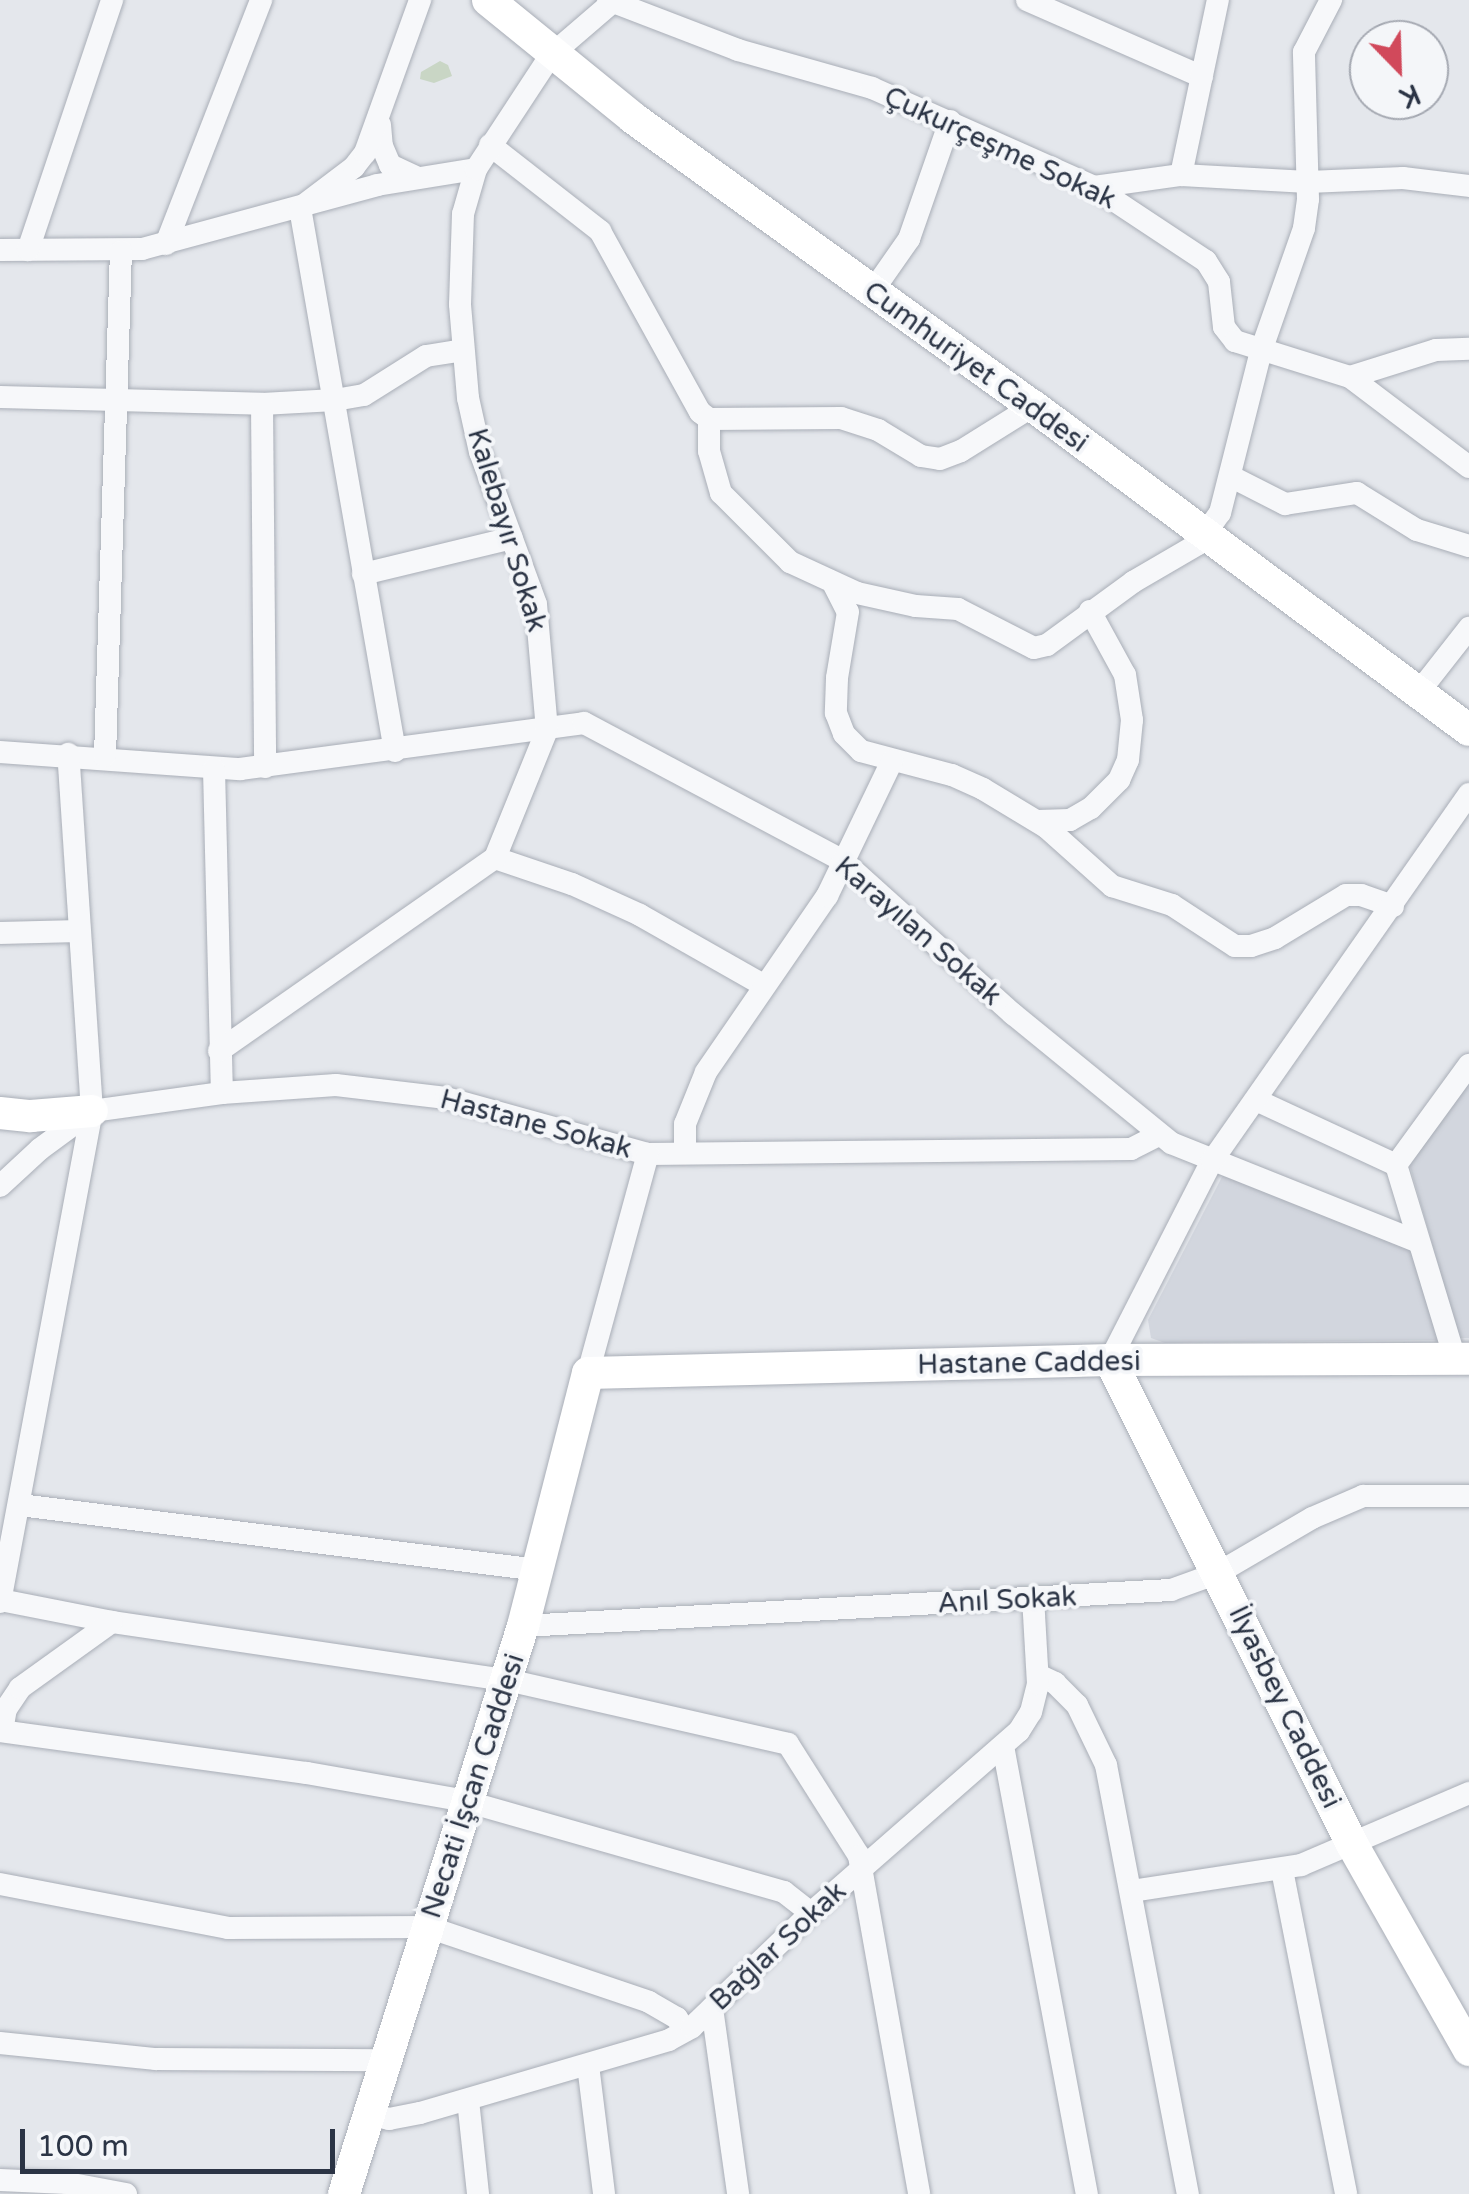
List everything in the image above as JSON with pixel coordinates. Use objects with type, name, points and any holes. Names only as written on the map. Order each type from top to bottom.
[{"type":"main road","name":"Cumhuriyet Caddesi","points":[[488,0],[551,54],[1469,730]]},
{"type":"main road","points":[[5,1114],[92,1111]]},
{"type":"main road","name":"Hastane Caddesi","points":[[590,1367],[1113,1354],[1461,1354]]},
{"type":"main road","name":"İlyasbey Caddesi","points":[[1113,1354],[1352,1844],[1469,2050]]},
{"type":"main road","name":"Necati İşcan Caddesi","points":[[344,2194],[465,1800],[507,1680],[590,1367]]},
{"type":"street","points":[[28,250],[112,0]]},
{"type":"street","points":[[166,244],[261,0]]},
{"type":"street","points":[[300,208],[360,161],[380,116],[420,0]]},
{"type":"street","points":[[1027,0],[1066,7],[1202,78]]},
{"type":"street","points":[[1181,175],[1218,0]]},
{"type":"street","points":[[709,419],[712,467],[727,502],[790,562],[834,585],[916,606],[958,608],[1039,648],[1206,537],[1220,513],[1261,351],[1304,228],[1308,182],[1304,52],[1331,0]]},
{"type":"street","name":"Kalebayır Sokak","points":[[547,730],[536,604],[473,426],[462,350],[463,214],[476,169],[551,54],[612,1]]},
{"type":"street","name":"Çukurçeşme Sokak","points":[[612,1],[738,50],[872,88],[1094,188],[1206,260],[1219,282],[1227,333],[1261,351],[1350,376],[1469,467]]},
{"type":"street","points":[[380,116],[385,156],[397,172],[416,177]]},
{"type":"street","points":[[872,292],[909,239],[950,121]]},
{"type":"street","points":[[490,145],[600,231],[700,412],[709,419],[841,418],[878,430],[934,460],[961,452],[1033,406]]},
{"type":"street","points":[[0,250],[121,251],[166,244],[416,177],[476,169]]},
{"type":"street","points":[[1094,188],[1181,175],[1308,182],[1380,177],[1464,188]]},
{"type":"street","points":[[300,208],[395,751]]},
{"type":"street","points":[[106,756],[113,403],[121,251]]},
{"type":"street","points":[[1350,376],[1436,350],[1469,349]]},
{"type":"street","points":[[0,398],[262,404],[335,400],[364,395],[426,356],[462,350]]},
{"type":"street","points":[[262,404],[265,767]]},
{"type":"street","points":[[1230,476],[1286,504],[1357,493],[1417,530],[1469,546]]},
{"type":"street","points":[[364,574],[512,538]]},
{"type":"street","points":[[834,585],[848,612],[835,692],[838,720],[857,748],[969,782],[1038,822],[1112,886],[1172,905],[1235,946],[1251,946],[1275,938],[1346,895],[1362,894],[1393,906]]},
{"type":"street","points":[[1064,844],[1058,831],[1112,788],[1124,770],[1131,746],[1125,676],[1090,611]]},
{"type":"street","points":[[1418,693],[1469,628]]},
{"type":"street","name":"Karayılan Sokak","points":[[0,752],[106,756],[214,768],[265,767],[584,722],[843,861],[1013,1014],[1158,1135],[1212,1161],[1419,1242]]},
{"type":"street","points":[[219,1051],[495,858],[547,730]]},
{"type":"street","points":[[68,754],[92,1111],[0,1601],[112,1622],[507,1680],[788,1744],[856,1848],[919,2194]]},
{"type":"street","points":[[685,1153],[686,1124],[697,1090],[763,985],[806,930],[892,761]]},
{"type":"street","points":[[214,768],[222,1094]]},
{"type":"street","points":[[1113,1354],[1212,1161],[1469,794]]},
{"type":"street","points":[[1038,822],[1070,820]]},
{"type":"street","points":[[495,858],[572,884],[640,915],[763,985]]},
{"type":"street","points":[[0,933],[79,930]]},
{"type":"street","points":[[1396,1165],[1469,1065]]},
{"type":"street","name":"Hastane Sokak","points":[[92,1111],[222,1094],[336,1085],[400,1090],[466,1103],[648,1154],[1132,1148],[1158,1135]]},
{"type":"street","points":[[1256,1100],[1396,1165],[1419,1242],[1461,1354]]},
{"type":"street","points":[[0,1186],[92,1111]]},
{"type":"street","points":[[5,1114],[31,1136],[30,1158]]},
{"type":"street","points":[[590,1367],[648,1154]]},
{"type":"street","name":"Anıl Sokak","points":[[523,1626],[1170,1590],[1218,1574],[1312,1518],[1362,1496],[1469,1496]]},
{"type":"street","points":[[20,1504],[538,1570]]},
{"type":"street","name":"Bağlar Sokak","points":[[366,2114],[402,2118],[685,2032],[811,1913],[1003,1746],[1031,1712],[1038,1675],[1034,1598]]},
{"type":"street","points":[[112,1622],[20,1688],[6,1709],[1,1731],[308,1772],[465,1800],[784,1892],[811,1913]]},
{"type":"street","points":[[1038,1675],[1069,1695],[1099,1743],[1132,1890],[1188,2194]]},
{"type":"street","points":[[1003,1746],[1088,2194]]},
{"type":"street","points":[[1132,1890],[1282,1870],[1469,1792]]},
{"type":"street","points":[[1282,1870],[1346,2194]]},
{"type":"street","points":[[0,1884],[228,1928],[428,1927],[649,2002],[677,2018],[685,2032]]},
{"type":"street","points":[[712,2008],[738,2194]]},
{"type":"street","points":[[0,2042],[156,2060],[385,2060]]},
{"type":"street","points":[[588,2064],[604,2194]]},
{"type":"street","points":[[468,2100],[478,2194]]},
{"type":"street","points":[[0,2180],[67,2183],[126,2194]]},
{"type":"shaded area","points":[[1469,1079],[1469,1338],[1459,1338],[1409,1163]]},
{"type":"shaded area","points":[[1224,1173],[1410,1246],[1440,1340],[1165,1343],[1151,1338],[1148,1320]]},
{"type":"green space","points":[[440,61],[448,65],[452,76],[434,83],[420,79],[421,72]]}]
